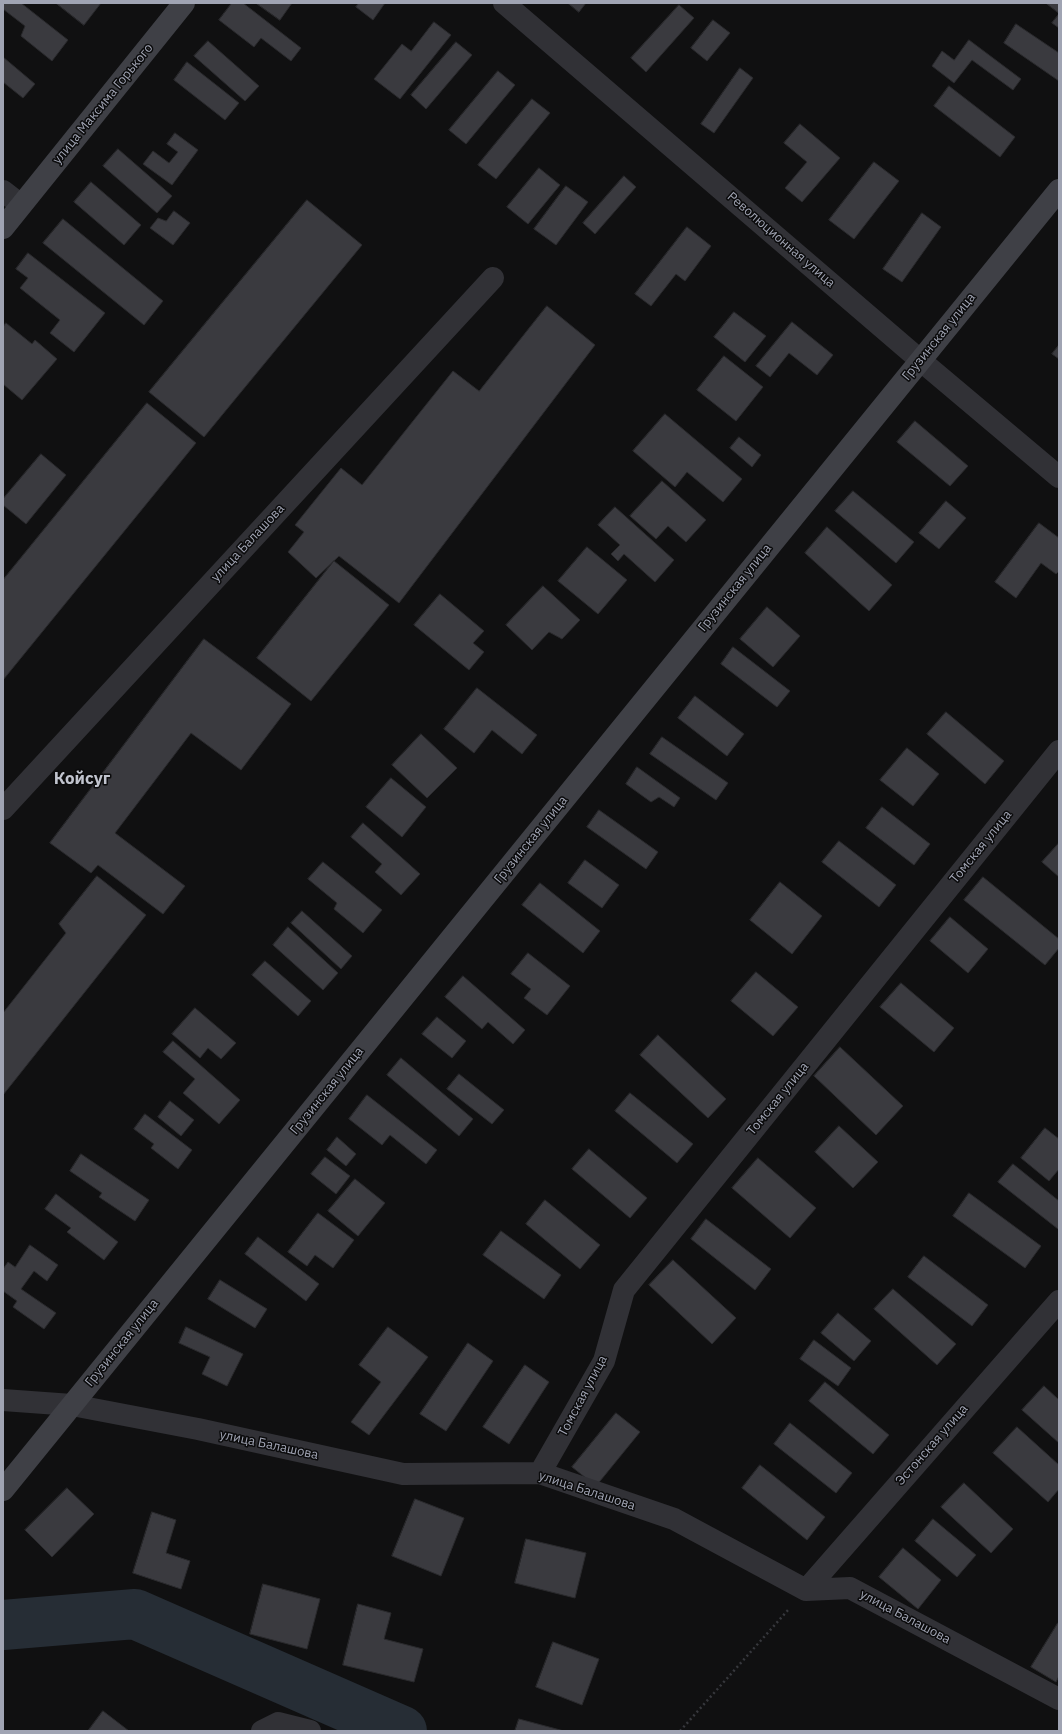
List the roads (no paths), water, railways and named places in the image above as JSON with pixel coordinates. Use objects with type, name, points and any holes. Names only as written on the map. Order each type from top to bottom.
[{"type":"main road","name":"улица Максима Горького","points":[[3,228],[184,3]]},
{"type":"main road","name":"Грузинская улица","points":[[3,1490],[1059,190]]},
{"type":"street","name":"Революционная улица","points":[[504,3],[920,360],[1059,476]]},
{"type":"street","points":[[3,191],[22,205]]},
{"type":"street","name":"улица Балашова","points":[[3,809],[493,278]]},
{"type":"street","name":"Томская улица","points":[[540,1473],[604,1361],[624,1290],[1059,751]]},
{"type":"street","name":"Эстонская улица","points":[[806,1590],[1059,1301]]},
{"type":"street","name":"улица Балашова","points":[[3,1400],[72,1405],[198,1429],[403,1474],[540,1473],[674,1519],[806,1590],[850,1588],[1059,1699]]},
{"type":"street","points":[[270,1727],[310,1731]]},
{"type":"waterway","points":[[3,1625],[135,1614],[402,1731]]},
{"type":"district","name":"Койсуг","points":[[82,779]]}]
